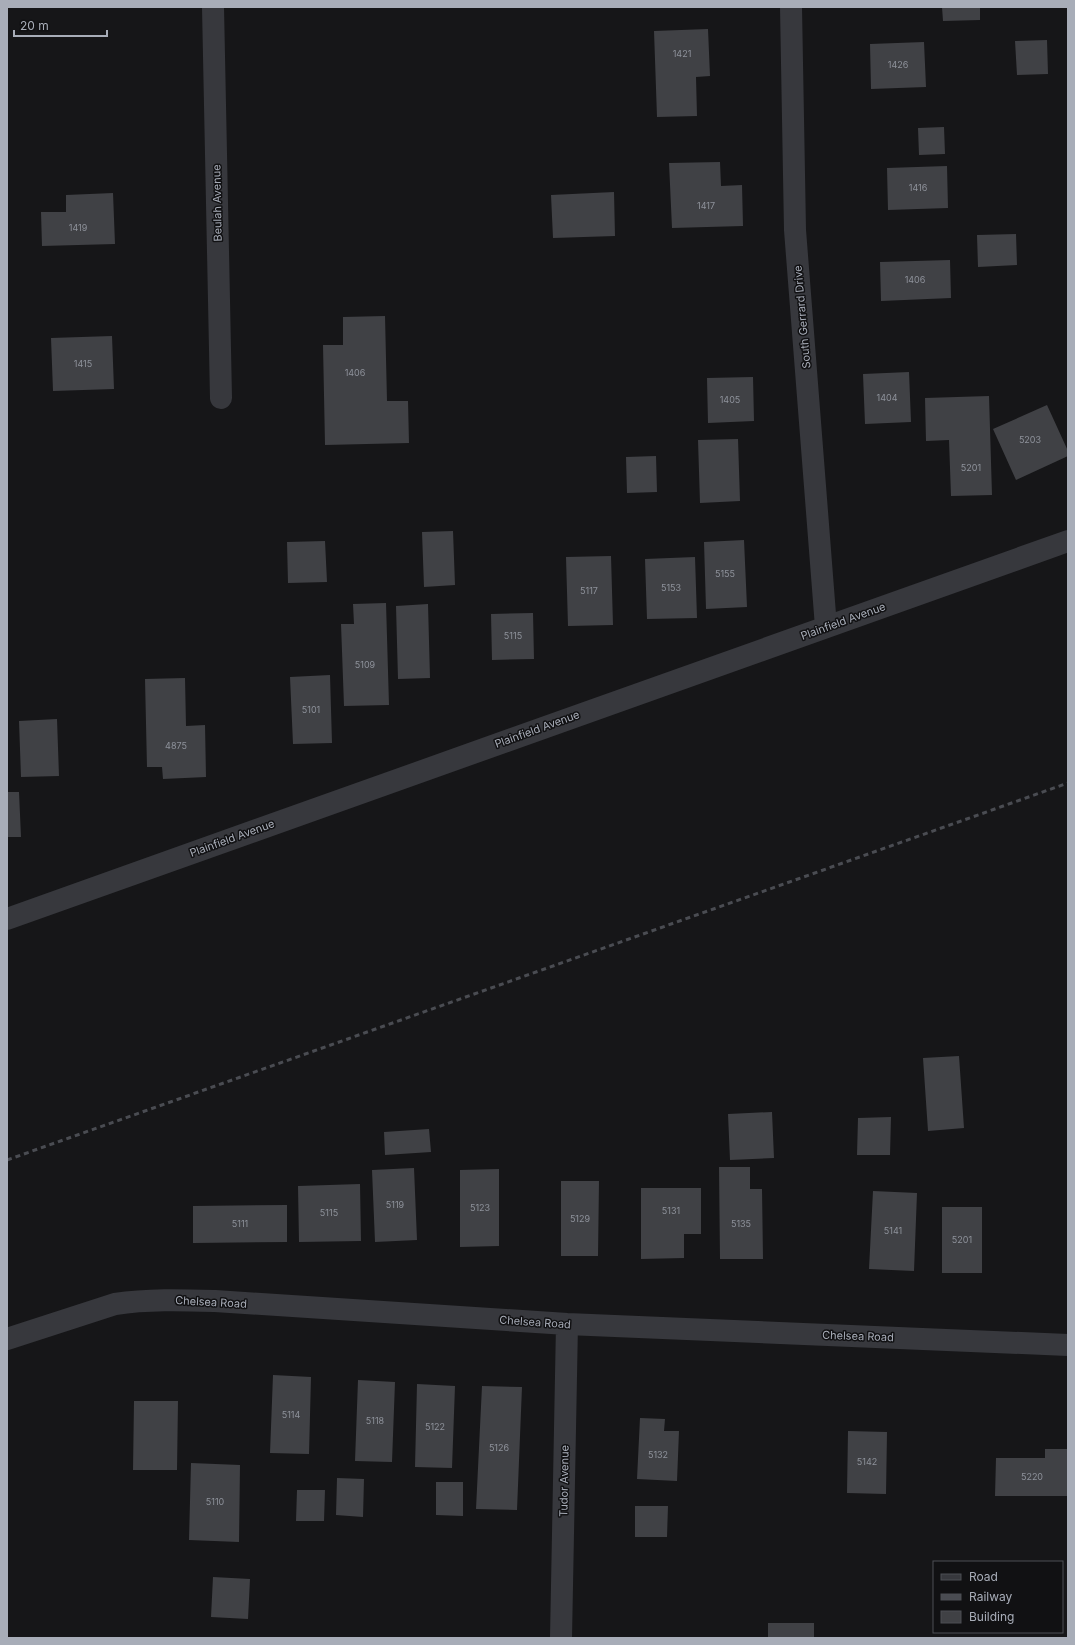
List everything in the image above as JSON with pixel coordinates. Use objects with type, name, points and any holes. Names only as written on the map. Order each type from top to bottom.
[{"type":"street","name":"Beulah Avenue","points":[[213,7],[221,398]]},
{"type":"street","name":"South Gerrard Drive","points":[[791,7],[795,230],[826,627]]},
{"type":"street","name":"Plainfield Avenue","points":[[7,919],[1068,540]]},
{"type":"street","name":"Chelsea Road","points":[[7,1339],[115,1304],[165,1300],[215,1301],[567,1324],[1068,1345]]},
{"type":"street","name":"Tudor Avenue","points":[[561,1638],[567,1324]]},
{"type":"building","points":[[942,7],[980,7],[980,20],[943,21]]},
{"type":"building","points":[[708,29],[710,76],[696,77],[697,116],[657,117],[654,31]]},
{"type":"building","points":[[1047,40],[1048,74],[1017,75],[1015,41]]},
{"type":"building","points":[[924,42],[926,87],[871,89],[870,44]]},
{"type":"building","points":[[944,127],[945,154],[919,155],[918,128]]},
{"type":"building","points":[[720,162],[721,186],[742,185],[743,226],[672,228],[669,163]]},
{"type":"building","points":[[947,166],[948,208],[888,210],[887,168]]},
{"type":"building","points":[[614,192],[615,236],[553,238],[551,195]]},
{"type":"building","points":[[113,193],[115,244],[42,246],[41,212],[66,212],[66,195]]},
{"type":"building","points":[[1016,234],[1017,265],[978,267],[977,235]]},
{"type":"building","points":[[950,260],[951,298],[881,301],[880,262]]},
{"type":"building","points":[[385,316],[387,401],[408,401],[409,443],[325,445],[323,345],[343,345],[343,317]]},
{"type":"building","points":[[112,336],[114,389],[53,391],[51,338]]},
{"type":"building","points":[[909,372],[911,422],[865,424],[863,374]]},
{"type":"building","points":[[753,377],[754,421],[708,423],[707,378]]},
{"type":"building","points":[[989,396],[992,495],[951,496],[949,440],[926,441],[925,398]]},
{"type":"building","points":[[1047,405],[1068,451],[1068,456],[1016,480],[993,429]]},
{"type":"building","points":[[738,439],[740,501],[700,503],[698,440]]},
{"type":"building","points":[[656,456],[657,492],[627,493],[626,457]]},
{"type":"building","points":[[453,531],[455,585],[424,587],[422,532]]},
{"type":"building","points":[[744,540],[747,607],[706,609],[704,542]]},
{"type":"building","points":[[325,541],[327,582],[288,583],[287,542]]},
{"type":"building","points":[[611,556],[613,625],[568,626],[566,557]]},
{"type":"building","points":[[695,557],[697,618],[647,619],[645,559]]},
{"type":"building","points":[[386,603],[389,705],[344,706],[341,624],[354,624],[353,604]]},
{"type":"building","points":[[428,604],[430,678],[398,679],[396,606]]},
{"type":"building","points":[[533,613],[534,659],[492,660],[491,614]]},
{"type":"building","points":[[330,675],[332,743],[293,744],[290,677]]},
{"type":"building","points":[[185,678],[186,726],[205,725],[206,777],[163,779],[162,767],[147,767],[145,679]]},
{"type":"building","points":[[57,719],[59,776],[21,777],[19,721]]},
{"type":"building","points":[[7,792],[19,792],[21,837],[7,837]]},
{"type":"building","points":[[959,1056],[964,1128],[928,1131],[923,1058]]},
{"type":"building","points":[[772,1112],[774,1158],[730,1160],[728,1114]]},
{"type":"building","points":[[891,1117],[890,1155],[857,1155],[858,1118]]},
{"type":"building","points":[[429,1129],[431,1152],[385,1155],[384,1132]]},
{"type":"building","points":[[719,1167],[750,1167],[750,1189],[762,1189],[763,1259],[720,1259]]},
{"type":"building","points":[[414,1168],[417,1240],[375,1242],[372,1170]]},
{"type":"building","points":[[499,1169],[499,1246],[460,1247],[460,1170]]},
{"type":"building","points":[[561,1181],[599,1181],[598,1256],[561,1256]]},
{"type":"building","points":[[360,1184],[361,1241],[299,1242],[298,1186]]},
{"type":"building","points":[[641,1188],[701,1188],[701,1234],[684,1234],[684,1258],[641,1259]]},
{"type":"building","points":[[873,1191],[917,1193],[914,1271],[869,1269]]},
{"type":"building","points":[[287,1205],[287,1242],[193,1243],[193,1206]]},
{"type":"building","points":[[942,1207],[982,1207],[982,1273],[942,1273]]},
{"type":"building","points":[[273,1375],[311,1377],[309,1454],[270,1453]]},
{"type":"building","points":[[358,1380],[395,1382],[392,1462],[355,1461]]},
{"type":"building","points":[[417,1384],[455,1386],[452,1468],[415,1467]]},
{"type":"building","points":[[482,1386],[522,1387],[517,1510],[476,1509]]},
{"type":"building","points":[[134,1401],[178,1401],[177,1470],[133,1470]]},
{"type":"building","points":[[640,1418],[665,1419],[664,1431],[679,1431],[677,1481],[637,1479]]},
{"type":"building","points":[[848,1431],[887,1432],[886,1494],[847,1493]]},
{"type":"building","points":[[1045,1449],[1068,1449],[1068,1496],[995,1496],[996,1458],[1045,1458]]},
{"type":"building","points":[[191,1463],[240,1465],[239,1542],[189,1540]]},
{"type":"building","points":[[337,1478],[364,1479],[363,1517],[336,1515]]},
{"type":"building","points":[[436,1482],[463,1482],[463,1516],[436,1515]]},
{"type":"building","points":[[297,1490],[325,1490],[324,1521],[296,1521]]},
{"type":"building","points":[[635,1506],[668,1506],[667,1537],[635,1537]]},
{"type":"building","points":[[213,1577],[250,1579],[248,1619],[211,1617]]},
{"type":"building","points":[[768,1623],[814,1623],[814,1638],[768,1638]]},
{"type":"railway","points":[[7,1160],[1068,783]]}]
